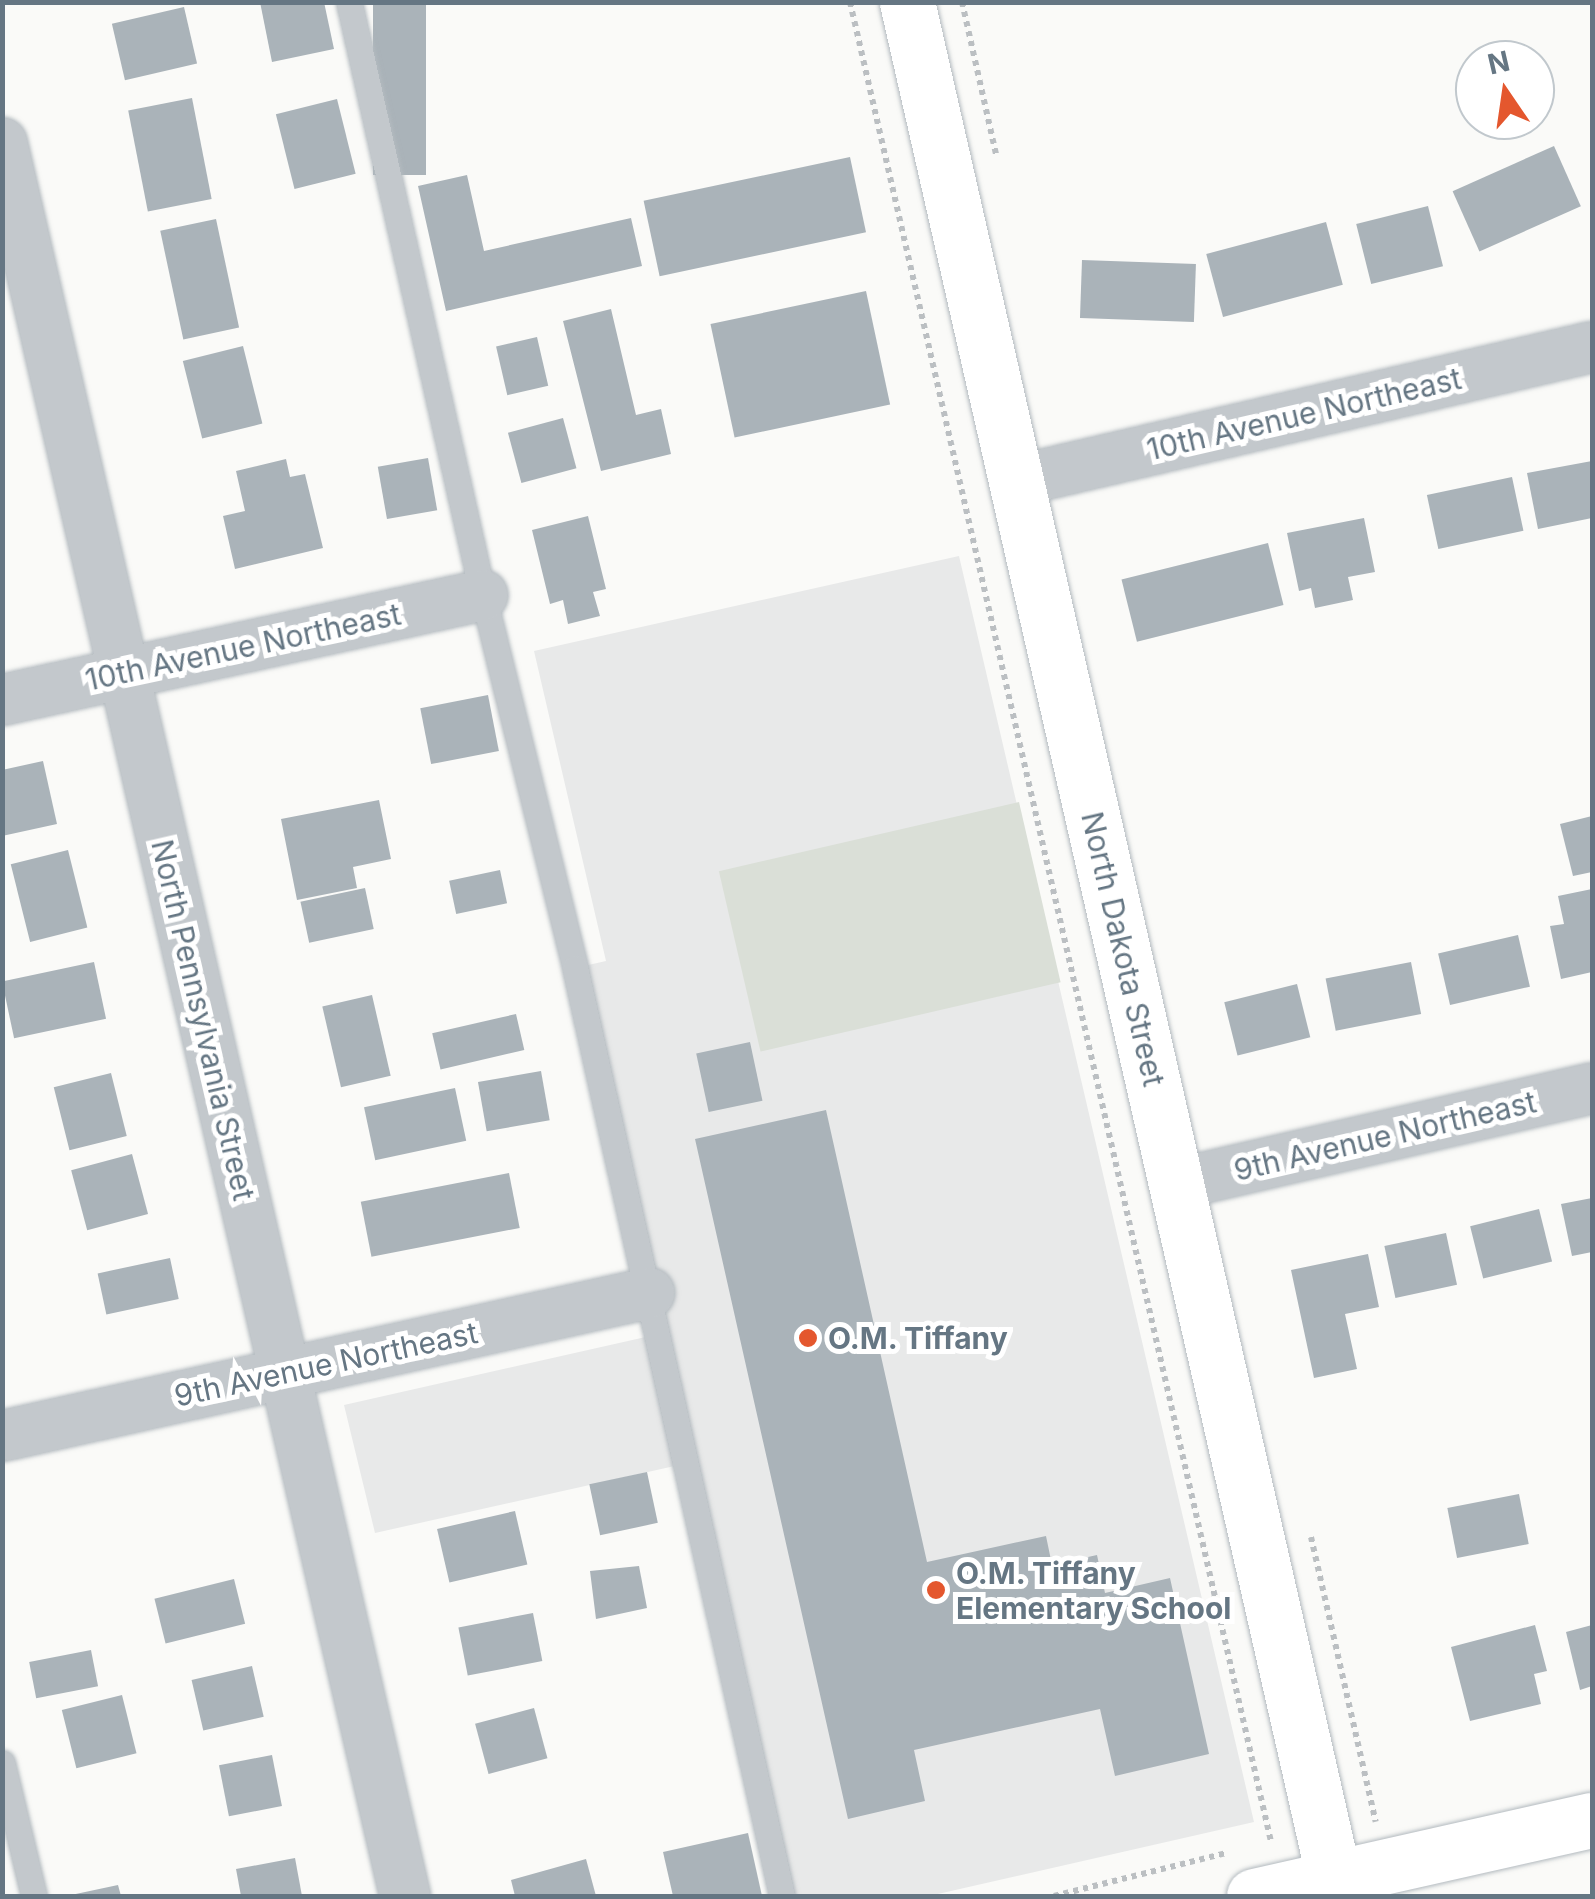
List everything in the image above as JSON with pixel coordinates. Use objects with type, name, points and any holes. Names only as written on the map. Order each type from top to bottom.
[{"type":"street","name":"North Dakota Street","points":[[907,2],[1336,1888]]},
{"type":"street","name":"North Pennsylvania Street","points":[[2,143],[405,1896]]},
{"type":"street","name":"10th Avenue Northeast","points":[[1016,481],[1592,347]]},
{"type":"street","name":"10th Avenue Northeast","points":[[2,700],[483,595]]},
{"type":"street","name":"9th Avenue Northeast","points":[[1177,1184],[1592,1088]]},
{"type":"street","name":"9th Avenue Northeast","points":[[2,1436],[649,1293]]},
{"type":"street","points":[[1246,1865],[1336,1888],[1592,1820]]},
{"type":"lane","points":[[349,2],[483,595],[649,1293],[782,1896]]},
{"type":"lane","points":[[2,1763],[34,1896]]},
{"type":"path","points":[[850,2],[1271,1841],[1246,1865],[1054,1896]]},
{"type":"shaded area","points":[[959,556],[1254,1822],[929,1896],[782,1896],[688,1463],[375,1533],[344,1405],[659,1334],[575,968],[606,961],[534,651]]},
{"type":"shaded area","points":[[1019,802],[1061,982],[761,1052],[719,871]]},
{"type":"building","points":[[260,2],[324,2],[334,49],[272,62]]},
{"type":"building","points":[[373,2],[426,2],[426,175],[373,175]]},
{"type":"building","points":[[184,7],[197,64],[125,80],[112,24]]},
{"type":"building","points":[[192,98],[212,199],[148,212],[128,110]]},
{"type":"building","points":[[337,99],[356,174],[294,189],[276,114]]},
{"type":"building","points":[[1554,146],[1581,206],[1479,251],[1453,191]]},
{"type":"building","points":[[850,157],[866,232],[660,276],[644,201]]},
{"type":"building","points":[[467,175],[484,251],[631,218],[642,266],[446,311],[418,186]]},
{"type":"building","points":[[1428,206],[1443,266],[1371,284],[1356,224]]},
{"type":"building","points":[[216,219],[239,328],[183,339],[160,231]]},
{"type":"building","points":[[1326,222],[1343,285],[1223,317],[1206,254]]},
{"type":"building","points":[[1082,260],[1196,264],[1194,322],[1080,318]]},
{"type":"building","points":[[866,291],[890,404],[735,438],[710,324]]},
{"type":"building","points":[[611,309],[636,415],[661,409],[671,454],[601,471],[563,321]]},
{"type":"building","points":[[537,337],[548,386],[507,395],[496,346]]},
{"type":"building","points":[[243,346],[262,424],[202,439],[183,361]]},
{"type":"building","points":[[563,418],[576,468],[521,483],[508,433]]},
{"type":"building","points":[[428,458],[437,510],[387,519],[378,467]]},
{"type":"building","points":[[286,459],[290,477],[305,474],[323,548],[235,569],[223,516],[245,511],[236,471]]},
{"type":"building","points":[[1592,461],[1592,518],[1538,529],[1527,473]]},
{"type":"building","points":[[1512,477],[1523,531],[1438,549],[1427,495]]},
{"type":"building","points":[[588,516],[606,589],[593,592],[600,616],[568,624],[563,600],[550,604],[532,530]]},
{"type":"building","points":[[1364,518],[1375,572],[1348,577],[1353,600],[1315,608],[1311,588],[1299,591],[1287,533]]},
{"type":"building","points":[[1268,543],[1283,605],[1137,642],[1121,580]]},
{"type":"building","points":[[488,695],[499,751],[431,764],[420,708]]},
{"type":"building","points":[[43,761],[57,824],[2,836],[2,770]]},
{"type":"building","points":[[379,800],[391,859],[353,867],[357,888],[297,900],[281,819]]},
{"type":"building","points":[[1592,816],[1592,872],[1573,876],[1560,824]]},
{"type":"building","points":[[68,850],[87,928],[30,942],[11,864]]},
{"type":"building","points":[[500,870],[507,903],[456,914],[449,881]]},
{"type":"building","points":[[365,888],[374,929],[309,943],[300,902]]},
{"type":"building","points":[[1592,889],[1592,972],[1561,979],[1550,926],[1564,924],[1558,896]]},
{"type":"building","points":[[1518,935],[1530,987],[1450,1005],[1438,953]]},
{"type":"building","points":[[94,962],[106,1019],[14,1038],[2,982]]},
{"type":"building","points":[[1411,962],[1421,1014],[1336,1031],[1326,979]]},
{"type":"building","points":[[1297,984],[1310,1037],[1238,1056],[1224,1002]]},
{"type":"building","points":[[372,995],[391,1076],[341,1087],[322,1006]]},
{"type":"building","points":[[516,1014],[524,1050],[441,1069],[432,1033]]},
{"type":"building","points":[[750,1042],[762,1101],[709,1112],[696,1053]]},
{"type":"building","points":[[541,1071],[550,1120],[487,1131],[478,1082]]},
{"type":"building","points":[[111,1073],[127,1136],[69,1150],[54,1087]]},
{"type":"building","points":[[455,1088],[466,1141],[375,1160],[364,1107]]},
{"type":"building","name":"O.M. Tiffany","points":[[826,1110],[927,1562],[1046,1536],[1052,1565],[1097,1555],[1105,1593],[1170,1578],[1209,1754],[1115,1776],[1100,1709],[914,1750],[925,1801],[848,1819],[695,1139]]},
{"type":"building","points":[[132,1154],[148,1214],[87,1230],[71,1170]]},
{"type":"building","points":[[509,1173],[520,1228],[371,1257],[361,1202]]},
{"type":"building","points":[[1592,1198],[1592,1252],[1572,1256],[1561,1204]]},
{"type":"building","points":[[1539,1209],[1552,1261],[1483,1279],[1470,1226]]},
{"type":"building","points":[[1446,1233],[1457,1285],[1395,1298],[1384,1246]]},
{"type":"building","points":[[1368,1254],[1379,1307],[1345,1314],[1357,1369],[1314,1378],[1291,1270]]},
{"type":"building","points":[[170,1258],[179,1299],[106,1314],[98,1273]]},
{"type":"building","points":[[647,1472],[658,1523],[600,1535],[589,1484]]},
{"type":"building","points":[[1519,1494],[1529,1544],[1457,1558],[1447,1508]]},
{"type":"building","points":[[515,1511],[527,1565],[449,1583],[437,1529]]},
{"type":"building","points":[[639,1566],[647,1608],[596,1619],[590,1571]]},
{"type":"building","points":[[234,1579],[245,1624],[166,1643],[154,1599]]},
{"type":"building","points":[[533,1613],[542,1661],[468,1676],[458,1628]]},
{"type":"building","points":[[1535,1625],[1547,1671],[1534,1674],[1541,1704],[1470,1721],[1451,1647]]},
{"type":"building","points":[[1592,1625],[1592,1686],[1580,1690],[1566,1632]]},
{"type":"building","points":[[91,1650],[98,1686],[36,1698],[29,1662]]},
{"type":"building","points":[[252,1666],[264,1717],[203,1731],[192,1680]]},
{"type":"building","points":[[122,1695],[137,1753],[76,1768],[62,1710]]},
{"type":"building","points":[[534,1708],[547,1758],[489,1774],[475,1724]]},
{"type":"building","points":[[272,1755],[282,1806],[229,1816],[219,1765]]},
{"type":"building","points":[[748,1833],[762,1896],[673,1896],[663,1852]]},
{"type":"building","points":[[295,1858],[302,1896],[241,1896],[236,1869]]},
{"type":"building","points":[[586,1859],[596,1896],[515,1896],[511,1880]]},
{"type":"building","points":[[118,1885],[121,1896],[71,1896],[71,1895]]},
{"type":"place","name":"O.M. Tiffany","points":[[808,1338]]},
{"type":"place","name":"O.M. Tiffany Elementary School","points":[[936,1590]]}]
